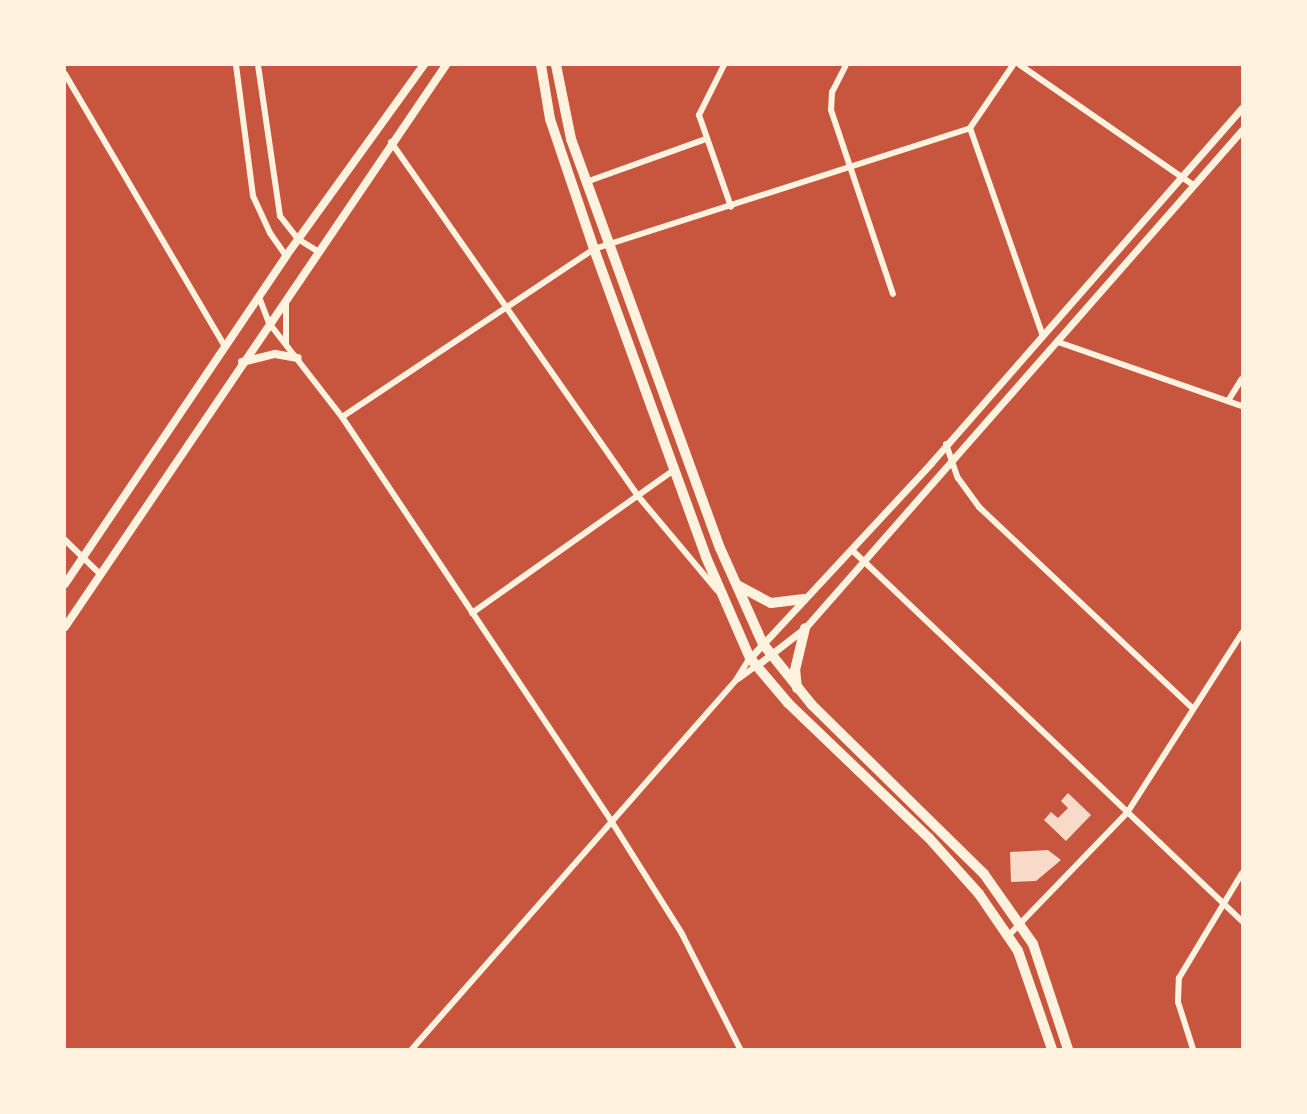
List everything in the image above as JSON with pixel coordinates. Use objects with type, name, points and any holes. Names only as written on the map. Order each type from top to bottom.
[{"type":"highway","points":[[539,65],[550,119],[594,249],[721,595],[753,662],[929,838],[1010,934],[1038,999],[1052,1049]]},
{"type":"highway","points":[[556,65],[571,139],[586,182],[734,582],[763,644],[797,688],[967,855],[1023,925],[1045,973],[1068,1049]]},
{"type":"highway","points":[[734,582],[749,595],[771,603],[804,598]]},
{"type":"highway","points":[[797,688],[795,670],[805,628]]},
{"type":"main road","points":[[65,584],[286,256],[424,65]]},
{"type":"main road","points":[[65,627],[317,251],[446,65]]},
{"type":"main road","points":[[242,362],[275,354],[298,358]]},
{"type":"street","points":[[236,65],[253,196],[270,233],[286,256]]},
{"type":"street","points":[[258,65],[280,216],[298,239],[317,251]]},
{"type":"street","points":[[724,65],[701,104],[706,139],[731,207]]},
{"type":"street","points":[[846,65],[832,92],[831,110],[893,294]]},
{"type":"street","points":[[342,417],[594,249],[610,247],[970,128],[1013,65]]},
{"type":"street","points":[[1020,65],[1192,184]]},
{"type":"street","points":[[65,74],[225,347]]},
{"type":"street","points":[[412,1049],[610,819],[753,662],[763,644],[947,444],[1242,108]]},
{"type":"street","points":[[970,128],[1042,334]]},
{"type":"street","points":[[736,680],[753,662],[770,654],[805,628],[862,559],[952,464],[1192,184],[1242,130]]},
{"type":"street","points":[[586,182],[706,139]]},
{"type":"street","points":[[391,142],[638,496],[721,595]]},
{"type":"street","points":[[259,297],[269,323],[342,417],[610,819],[682,934],[740,1049]]},
{"type":"street","points":[[286,297],[286,346]]},
{"type":"street","points":[[1058,342],[1242,406]]},
{"type":"street","points":[[1228,401],[1242,379]]},
{"type":"street","points":[[947,444],[952,464],[979,507],[1193,709]]},
{"type":"street","points":[[472,613],[674,470]]},
{"type":"street","points":[[65,540],[100,574]]},
{"type":"street","points":[[852,550],[1242,921]]},
{"type":"street","points":[[1010,934],[1023,925],[1127,813],[1242,633]]},
{"type":"street","points":[[1193,1049],[1178,1002],[1179,978],[1242,873]]},
{"type":"building","points":[[1068,793],[1091,815],[1066,841],[1044,820],[1051,812],[1058,818],[1068,808],[1061,801]]},
{"type":"building","points":[[1048,850],[1061,860],[1036,881],[1011,882],[1010,852]]}]
